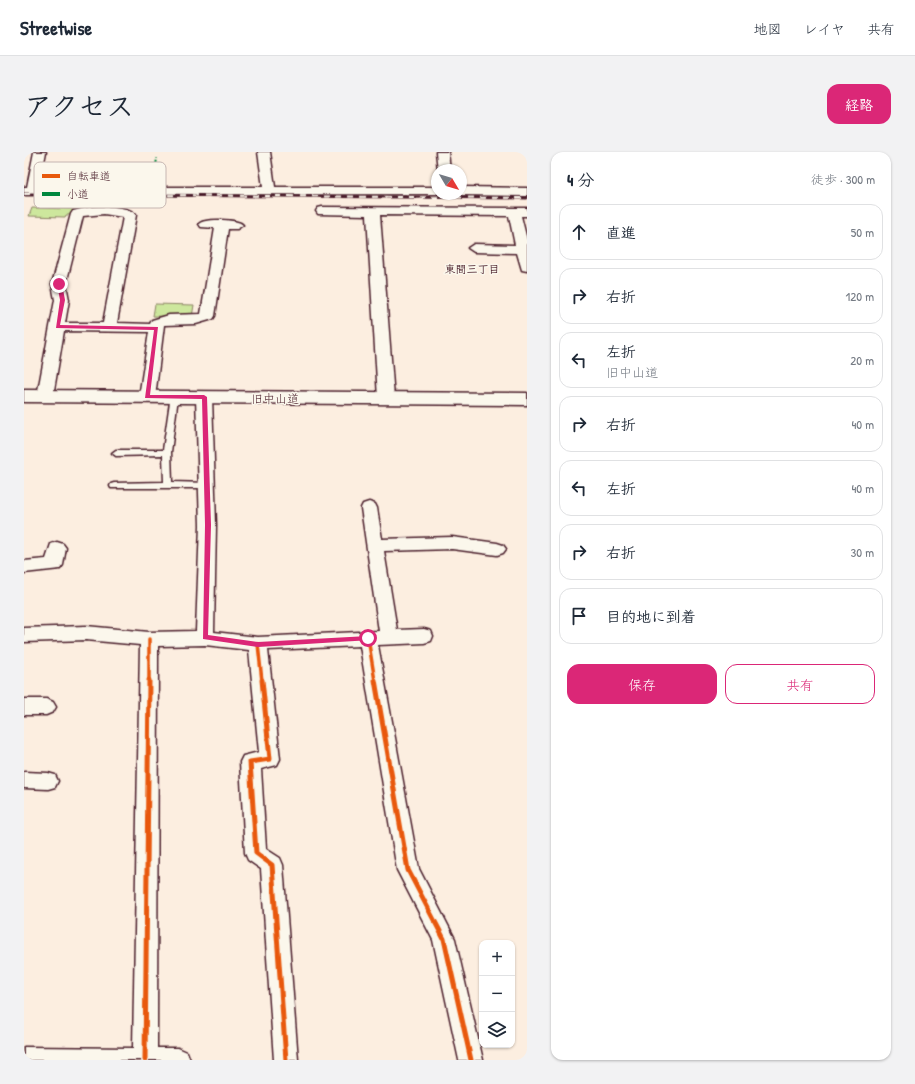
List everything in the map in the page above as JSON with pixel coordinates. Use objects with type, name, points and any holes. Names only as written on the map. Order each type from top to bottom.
[{"type":"main road","name":"旧中山道","points":[[24,396],[527,399]]},
{"type":"street","points":[[37,162],[40,152]]},
{"type":"street","points":[[264,152],[270,191]]},
{"type":"street","points":[[442,152],[443,164]]},
{"type":"street","points":[[28,191],[34,172]]},
{"type":"street","points":[[166,191],[431,191]]},
{"type":"street","points":[[467,191],[527,192]]},
{"type":"street","points":[[45,396],[62,300],[59,284],[77,214],[84,211],[124,211],[130,215],[108,327]]},
{"type":"street","points":[[322,211],[527,212]]},
{"type":"street","points":[[373,211],[386,398]]},
{"type":"street","points":[[514,212],[527,267]]},
{"type":"street","points":[[205,224],[237,225]]},
{"type":"street","points":[[147,397],[157,323],[164,319],[200,320],[208,316],[222,225]]},
{"type":"street","points":[[474,248],[522,249]]},
{"type":"street","points":[[57,327],[157,328]]},
{"type":"street","points":[[204,397],[208,525],[205,638]]},
{"type":"street","points":[[369,508],[375,545],[378,638],[408,870],[444,939],[471,1060]]},
{"type":"street","points":[[375,545],[452,543],[497,549]]},
{"type":"street","points":[[24,567],[54,565],[57,548]]},
{"type":"street","points":[[24,635],[86,633],[149,639],[205,638],[258,644],[424,636]]},
{"type":"street","points":[[145,1060],[149,639]]},
{"type":"street","points":[[258,644],[270,759],[250,762],[256,853],[272,865],[286,1060]]},
{"type":"street","points":[[24,707],[46,708]]},
{"type":"street","points":[[24,780],[48,781]]},
{"type":"street","points":[[24,1059],[178,1060]]},
{"type":"lane","points":[[168,485],[167,452],[174,397]]},
{"type":"lane","points":[[116,453],[167,452]]},
{"type":"lane","points":[[114,486],[207,486]]},
{"type":"green space","points":[[32,208],[74,209],[72,215],[66,215],[65,217],[29,216]]},
{"type":"green space","points":[[155,304],[194,305],[192,317],[153,316]]},
{"type":"railway","points":[[24,194],[34,194]]},
{"type":"railway","points":[[166,195],[527,198]]},
{"type":"marked path","points":[[157,158],[157,162]]},
{"type":"cycle path","points":[[368,638],[408,870],[444,939],[471,1060]]},
{"type":"cycle path","points":[[145,1060],[149,639]]},
{"type":"cycle path","points":[[258,644],[270,759],[250,762],[256,853],[272,865],[286,1060]]},
{"type":"district","name":"東間三丁目","points":[[472,269]]},
{"type":"route","points":[[59,284],[62,300],[57,327],[157,328],[147,397],[204,397],[208,525],[205,638],[258,644],[368,638]]}]
